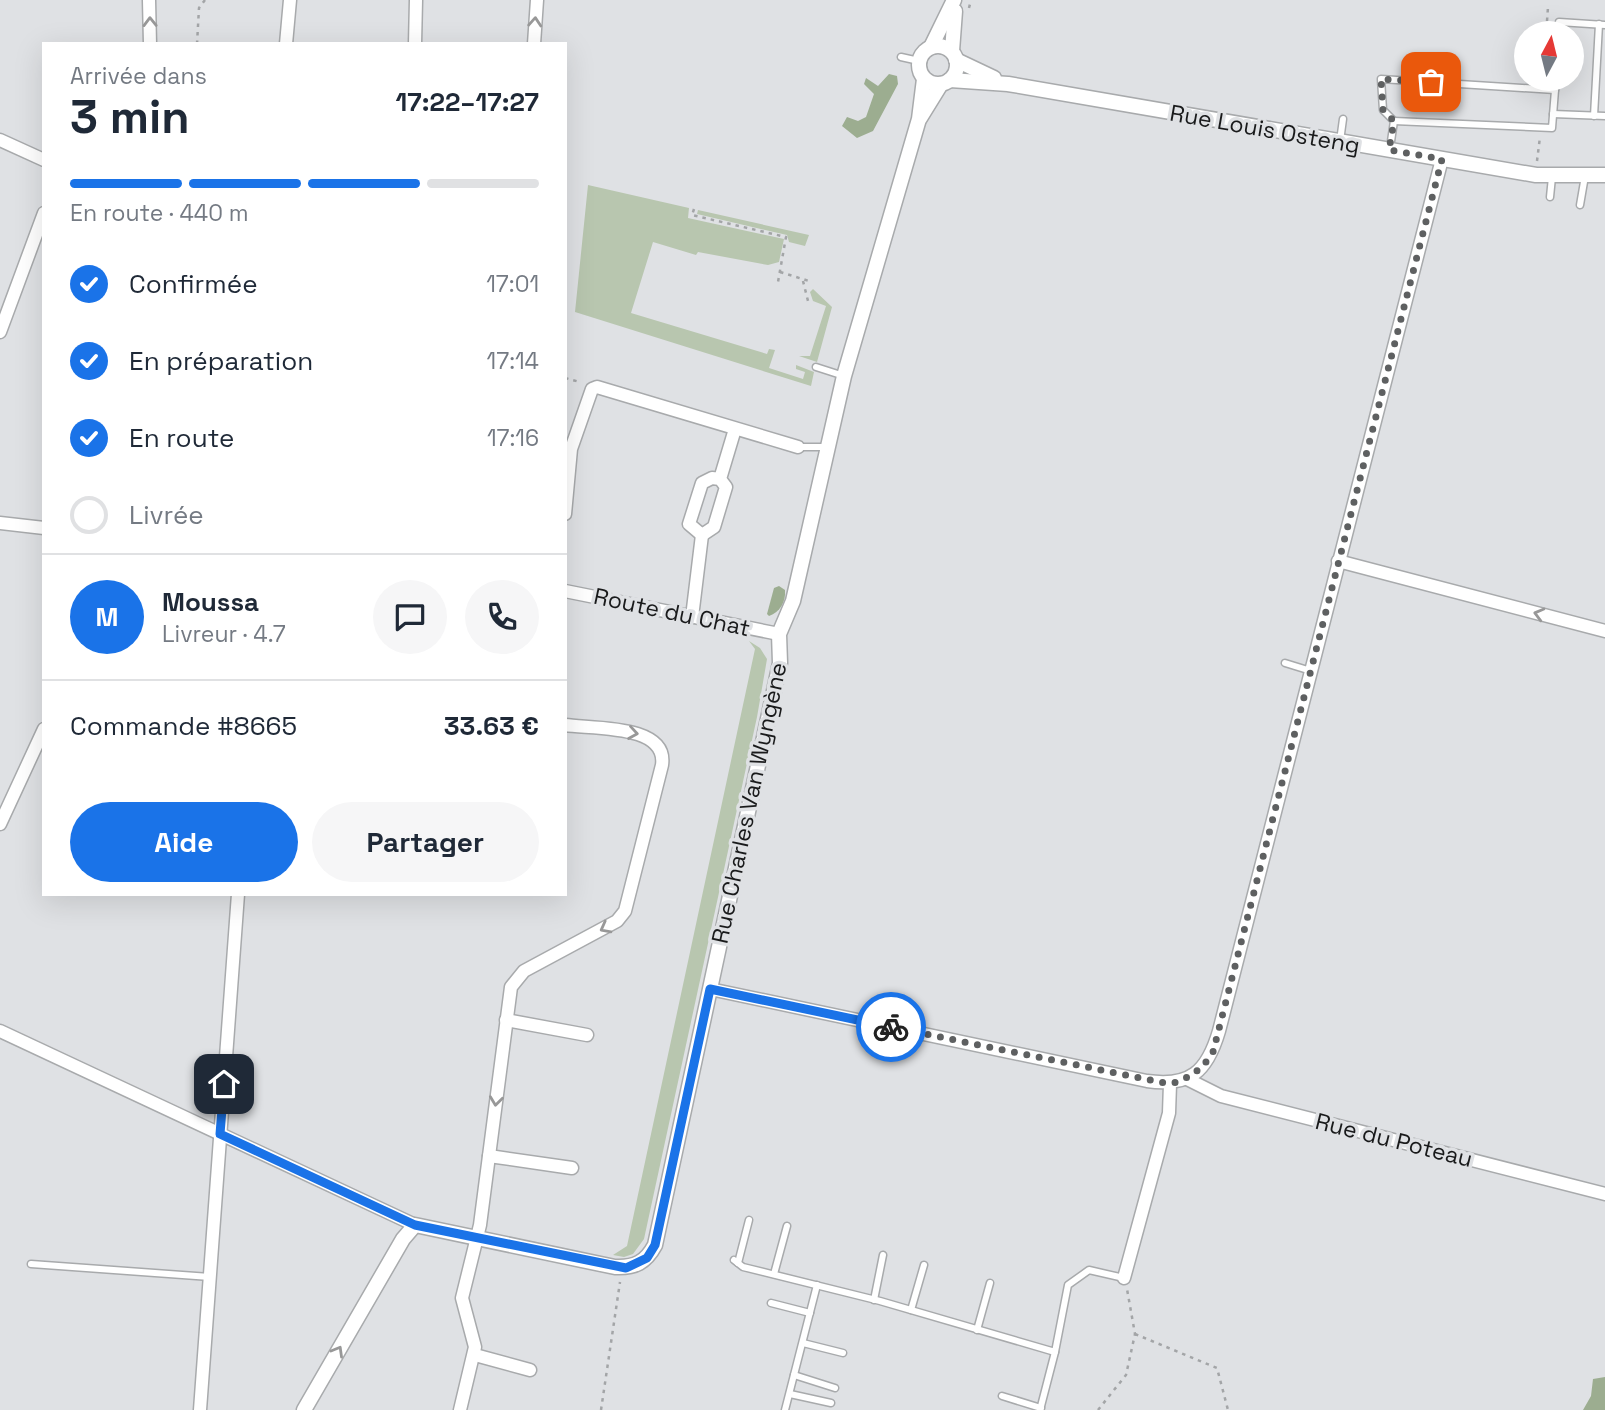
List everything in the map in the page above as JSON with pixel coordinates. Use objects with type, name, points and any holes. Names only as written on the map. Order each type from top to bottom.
[{"type":"street","points":[[149,0],[150,42]]},
{"type":"street","points":[[286,42],[290,0]]},
{"type":"street","points":[[415,42],[416,0]]},
{"type":"street","points":[[534,42],[537,0]]},
{"type":"street","points":[[956,0],[956,71],[946,82],[924,79],[919,61],[931,47],[956,0]]},
{"type":"street","points":[[931,47],[942,46],[954,56]]},
{"type":"street","name":"Rue Louis Osteng","points":[[954,56],[1008,84]]},
{"type":"street","name":"Rue Charles Van Wyngène","points":[[415,1225],[615,1267],[638,1264],[647,1258],[655,1245],[780,663],[779,634],[793,601],[844,376],[919,119],[924,79]]},
{"type":"street","name":"Rue Louis Osteng","points":[[946,82],[1008,84],[1552,177],[1605,175]]},
{"type":"street","name":"Rue Charles Van Wyngène","points":[[919,119],[946,82]]},
{"type":"street","points":[[0,140],[42,159]]},
{"type":"street","points":[[710,989],[1170,1084],[1186,1079],[1204,1067],[1213,1052],[1442,159]]},
{"type":"street","points":[[0,332],[42,218]]},
{"type":"street","points":[[567,493],[571,450],[592,389],[597,387],[797,447]]},
{"type":"street","points":[[720,479],[735,429]]},
{"type":"street","points":[[692,617],[697,554],[702,535],[714,527],[726,487],[720,479]]},
{"type":"street","points":[[702,535],[689,524],[702,483],[720,479]]},
{"type":"street","points":[[0,523],[42,528]]},
{"type":"street","points":[[1338,561],[1605,631]]},
{"type":"street","name":"Route du Chat","points":[[567,592],[779,634]]},
{"type":"street","points":[[460,1410],[475,1355],[474,1339],[462,1297],[476,1237],[489,1156],[511,988],[518,976],[617,921],[625,911],[662,765],[663,758],[658,745],[642,734],[567,725]]},
{"type":"street","points":[[0,824],[42,733]]},
{"type":"street","points":[[200,1410],[238,896]]},
{"type":"street","points":[[506,1020],[587,1035]]},
{"type":"street","points":[[0,1031],[415,1225],[403,1239],[304,1410]]},
{"type":"street","name":"Rue du Poteau","points":[[1186,1079],[1221,1096],[1605,1194]]},
{"type":"street","points":[[1125,1278],[1169,1113],[1170,1084]]},
{"type":"street","points":[[489,1156],[572,1168]]},
{"type":"street","points":[[475,1355],[530,1370]]},
{"type":"lane","points":[[1584,23],[1602,24],[1594,116]]},
{"type":"lane","points":[[901,57],[919,61]]},
{"type":"lane","points":[[1514,87],[1381,79],[1383,110],[1394,121],[1552,128],[1555,91]]},
{"type":"lane","points":[[1553,114],[1605,116]]},
{"type":"lane","points":[[1340,141],[1343,119]]},
{"type":"lane","points":[[1389,150],[1394,121]]},
{"type":"lane","points":[[1580,205],[1585,176]]},
{"type":"lane","points":[[1550,197],[1552,177]]},
{"type":"lane","points":[[816,368],[844,376]]},
{"type":"lane","points":[[797,447],[827,447]]},
{"type":"lane","points":[[1285,663],[1311,671]]},
{"type":"lane","points":[[749,1220],[736,1262],[1055,1352]]},
{"type":"lane","points":[[774,1274],[787,1226]]},
{"type":"lane","points":[[874,1300],[883,1255]]},
{"type":"lane","points":[[31,1265],[210,1277]]},
{"type":"lane","points":[[911,1310],[924,1265]]},
{"type":"lane","points":[[1002,1396],[1040,1409],[1068,1285],[1089,1270],[1125,1278]]},
{"type":"lane","points":[[977,1329],[990,1283]]},
{"type":"lane","points":[[785,1410],[817,1285]]},
{"type":"lane","points":[[771,1303],[810,1313]]},
{"type":"lane","points":[[803,1343],[843,1353]]},
{"type":"lane","points":[[794,1375],[835,1388]]},
{"type":"lane","points":[[790,1394],[831,1403]]},
{"type":"path","points":[[197,42],[199,8],[205,0]]},
{"type":"path","points":[[1547,21],[1548,7]]},
{"type":"path","points":[[1537,161],[1541,133]]},
{"type":"path","points":[[694,209],[692,215],[786,237],[778,282]]},
{"type":"path","points":[[780,272],[808,281]]},
{"type":"path","points":[[803,281],[808,301]]},
{"type":"path","points":[[601,1410],[620,1283],[615,1267]]},
{"type":"path","points":[[1098,1410],[1126,1375],[1135,1334],[1125,1278]]},
{"type":"path","points":[[1135,1334],[1217,1368],[1228,1410]]},
{"type":"green space","points":[[889,74],[897,76],[898,84],[873,131],[857,138],[842,126],[847,117],[858,121],[866,117],[874,94],[864,84],[866,78],[878,86]]},
{"type":"green space","points":[[588,185],[689,208],[688,218],[784,239],[779,262],[768,265],[698,252],[696,255],[653,242],[631,313],[767,354],[769,349],[775,350],[769,368],[803,379],[805,372],[796,369],[796,365],[814,372],[811,386],[575,312]]},
{"type":"green space","points":[[698,210],[809,235],[805,246],[789,242],[787,235],[697,214]]},
{"type":"green space","points":[[813,289],[832,307],[817,362],[799,356],[810,356],[826,306],[813,301],[810,292]]},
{"type":"green space","points":[[779,586],[785,590],[783,602],[776,612],[769,616],[767,614],[774,588]]},
{"type":"green space","points":[[749,641],[760,648],[767,659],[757,717],[644,1239],[633,1254],[624,1257],[613,1255],[627,1246],[755,649]]},
{"type":"green space","points":[[1605,1377],[1605,1410],[1583,1410],[1591,1396],[1593,1379]]},
{"type":"way so far","points":[[891,1027],[1170,1084],[1186,1079],[1204,1067],[1213,1052],[1442,159],[1389,150],[1394,121],[1383,110],[1381,79],[1431,82]]},
{"type":"route","points":[[224,1084],[220,1134],[415,1225],[626,1268],[642,1262],[655,1245],[710,989],[891,1027]]}]
